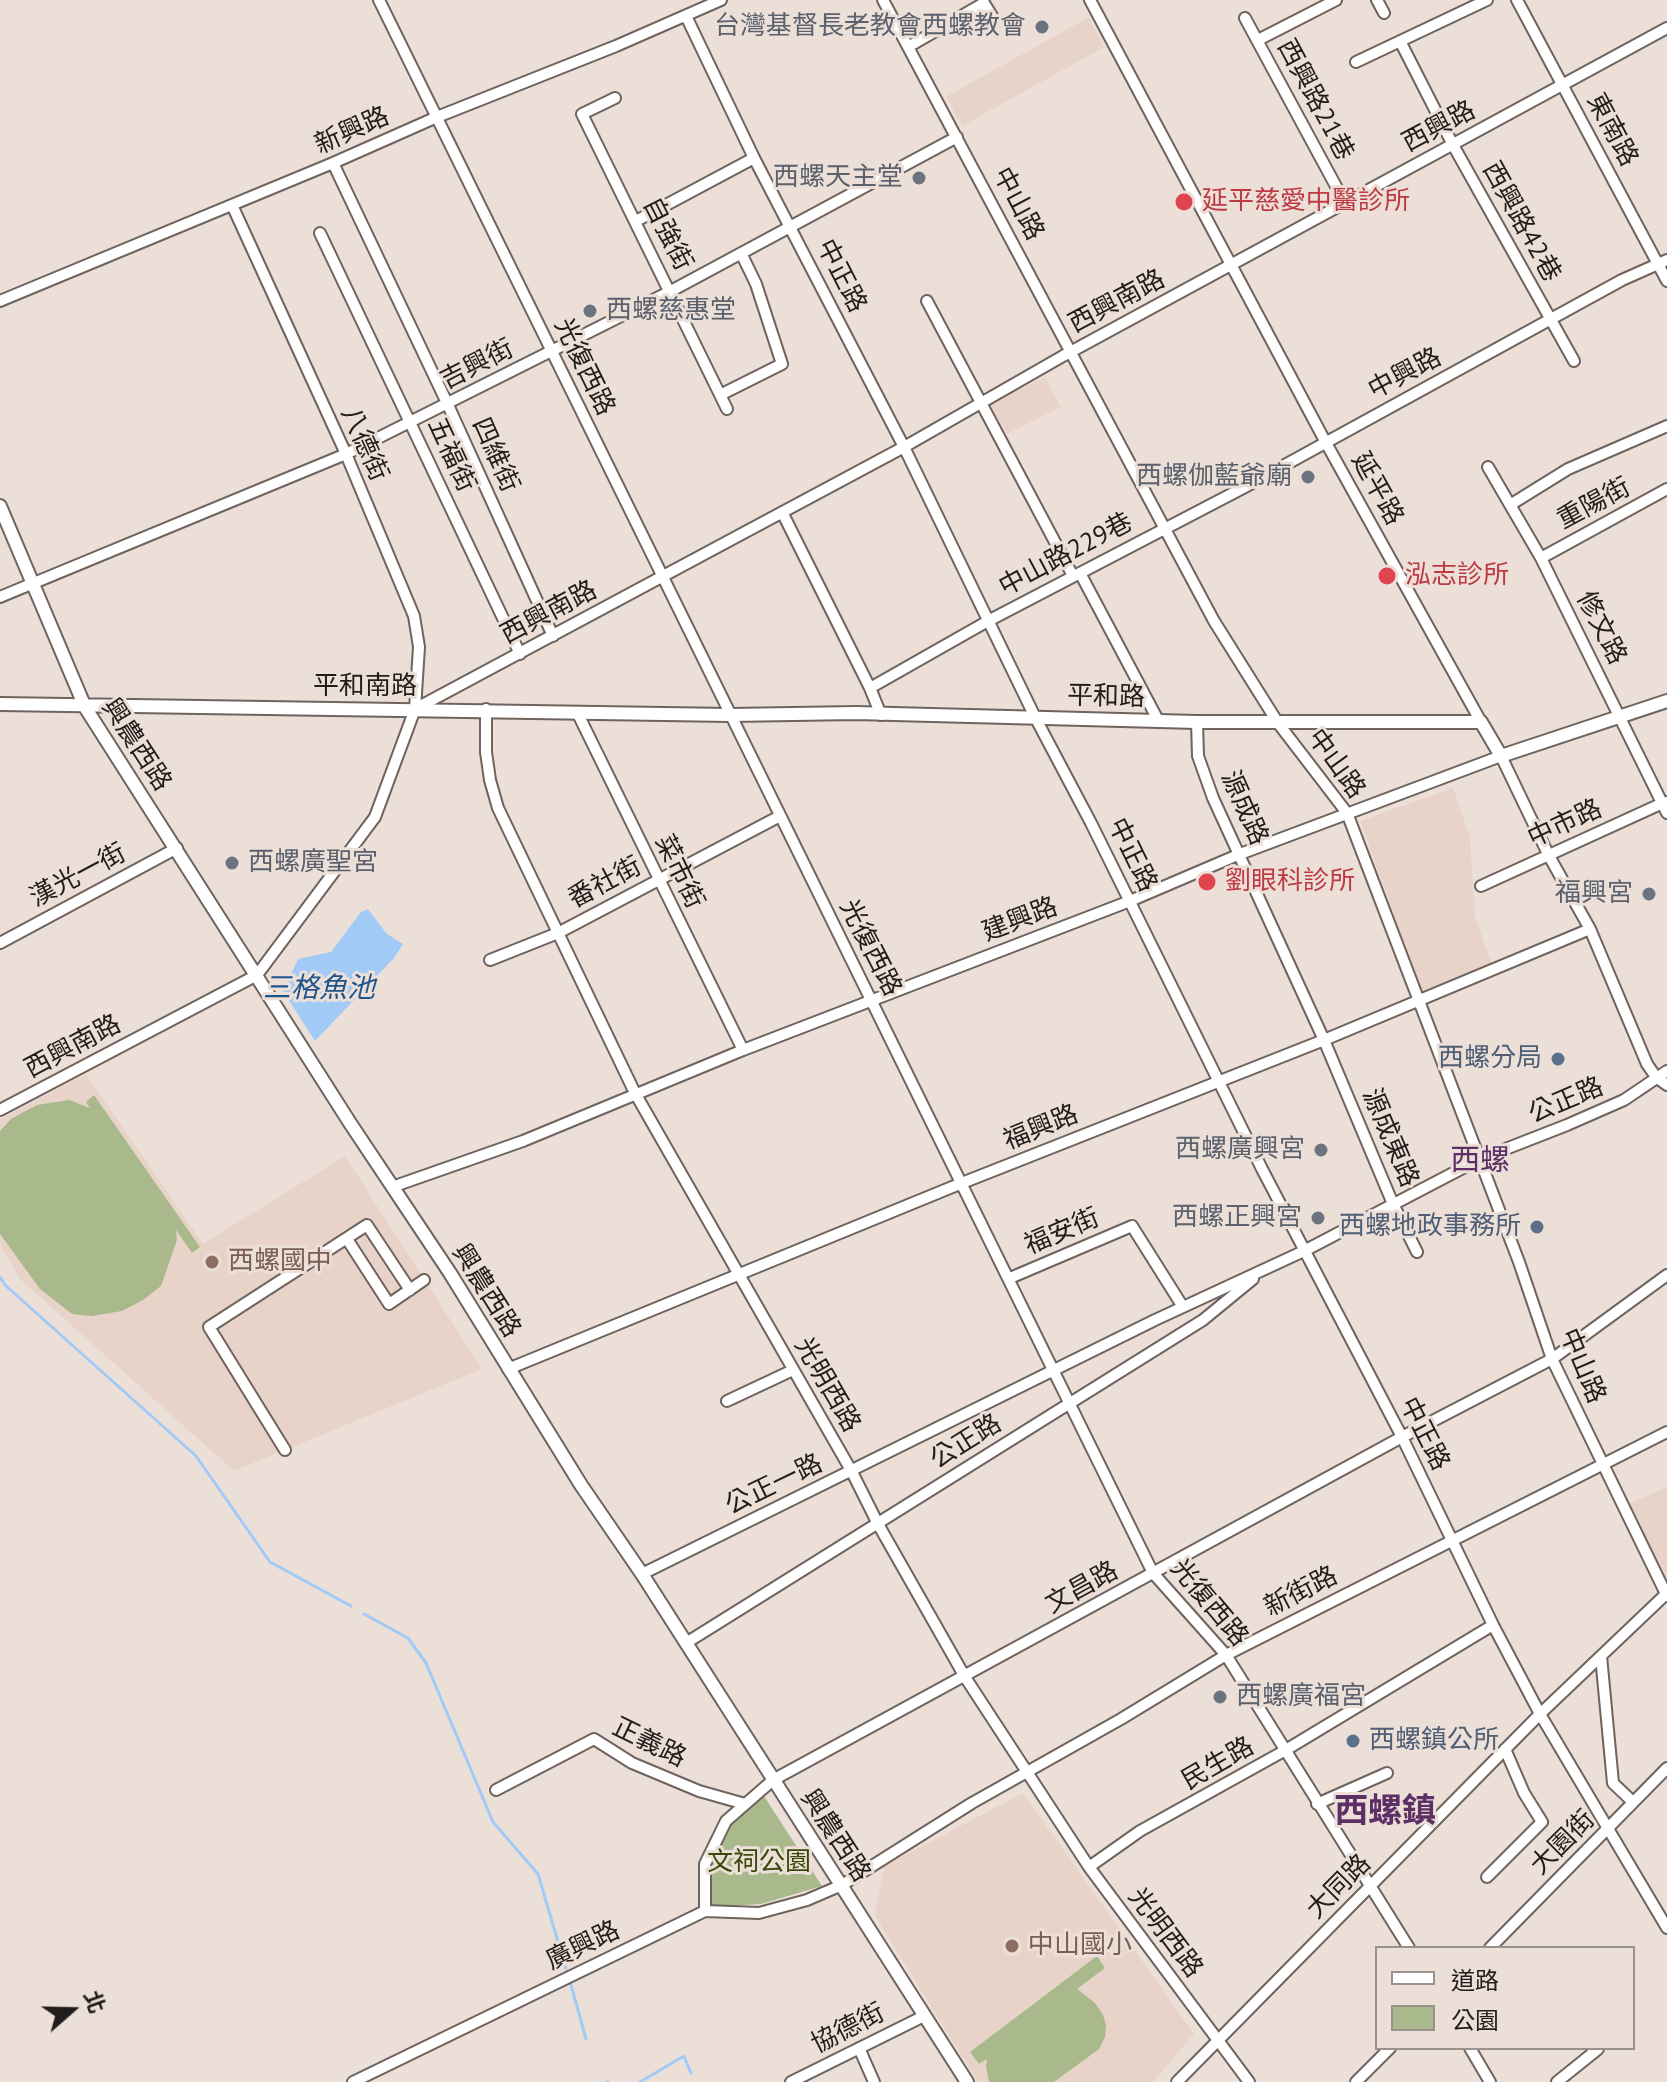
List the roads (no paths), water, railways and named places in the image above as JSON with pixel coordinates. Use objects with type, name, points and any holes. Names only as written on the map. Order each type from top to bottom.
[{"type":"main road","name":"興農西路","points":[[0,506],[85,707],[967,2082]]},
{"type":"main road","name":"建興路","points":[[1501,756],[1667,701]]},
{"type":"main road","name":"平和南路","points":[[0,704],[730,715]]},
{"type":"main road","name":"平和路","points":[[730,715],[1035,717],[1278,723],[1481,722]]},
{"type":"main road","name":"延平路","points":[[1481,722],[1501,756]]},
{"type":"street","name":"光復西路","points":[[379,0],[1153,1573],[1226,1655],[1408,1946]]},
{"type":"street","name":"新興路","points":[[0,301],[721,0]]},
{"type":"street","name":"中山路","points":[[883,0],[1214,621],[1278,723],[1347,813],[1416,1000],[1480,1159],[1552,1359],[1667,1594]]},
{"type":"street","points":[[1258,40],[1336,0]]},
{"type":"street","points":[[1377,0],[1384,13]]},
{"type":"street","points":[[1356,62],[1487,0]]},
{"type":"street","name":"東南路","points":[[1517,0],[1663,262],[1667,281]]},
{"type":"street","name":"延平路","points":[[1095,2],[1325,441],[1481,722]]},
{"type":"street","points":[[908,47],[984,3],[992,16]]},
{"type":"street","name":"中正路","points":[[686,16],[754,158],[904,447],[1035,717],[1304,1251],[1402,1437],[1493,1625],[1540,1714],[1667,1928]]},
{"type":"street","name":"西興路21巷","points":[[1245,18],[1345,203]]},
{"type":"street","name":"西興路","points":[[1232,265],[1667,28]]},
{"type":"street","name":"西興路42巷","points":[[1400,41],[1453,145],[1574,361]]},
{"type":"street","name":"自強街","points":[[615,98],[582,114],[727,409]]},
{"type":"street","name":"吉興街","points":[[0,597],[346,454],[448,405],[671,291],[957,137]]},
{"type":"street","points":[[636,221],[754,158]]},
{"type":"street","name":"四維街","points":[[333,163],[553,636]]},
{"type":"street","name":"八德街","points":[[232,205],[346,454],[414,616],[419,647],[415,709]]},
{"type":"street","name":"五福街","points":[[320,233],[520,654]]},
{"type":"street","points":[[722,394],[782,364],[756,284],[741,253]]},
{"type":"street","name":"中興路","points":[[1164,528],[1243,488],[1622,280],[1663,262]]},
{"type":"street","name":"西興南路","points":[[0,1110],[257,975],[375,817],[415,709],[904,447],[1072,351],[1232,265]]},
{"type":"street","points":[[927,301],[1158,720]]},
{"type":"street","points":[[1510,505],[1568,469],[1667,426]]},
{"type":"street","name":"修文路","points":[[1488,467],[1541,558],[1665,806]]},
{"type":"street","name":"重陽街","points":[[1541,558],[1667,489]]},
{"type":"street","points":[[782,512],[881,715]]},
{"type":"street","name":"中山路229巷","points":[[870,688],[988,621],[1164,528]]},
{"type":"street","name":"光明西路","points":[[486,709],[486,752],[498,808],[635,1093],[852,1472],[965,1677],[1089,1867],[1249,2082]]},
{"type":"street","name":"菜市街","points":[[577,712],[743,1050]]},
{"type":"street","name":"源成路","points":[[1197,722],[1198,756],[1213,798],[1324,1040]]},
{"type":"street","name":"延平路","points":[[1501,756],[1549,856],[1590,929],[1647,1064],[1656,1077],[1667,1085]]},
{"type":"street","name":"建興路","points":[[392,1187],[523,1141],[635,1093],[1130,901],[1240,854],[1501,756]]},
{"type":"street","name":"中市路","points":[[1481,886],[1665,806]]},
{"type":"street","name":"番社街","points":[[490,960],[558,933],[780,816]]},
{"type":"street","name":"漢光一街","points":[[0,943],[177,848]]},
{"type":"street","name":"福興路","points":[[508,1369],[962,1183],[1460,985],[1590,929]]},
{"type":"street","name":"源成東路","points":[[1324,1040],[1393,1204],[1417,1252]]},
{"type":"street","name":"公正路","points":[[1054,1371],[1304,1251],[1480,1159],[1624,1100],[1667,1071]]},
{"type":"street","points":[[285,1450],[209,1327],[367,1225],[410,1290]]},
{"type":"street","name":"福安街","points":[[1010,1278],[1132,1226],[1183,1307]]},
{"type":"street","points":[[347,1239],[389,1304],[424,1280]]},
{"type":"street","name":"公正路","points":[[686,1643],[1203,1320],[1264,1270]]},
{"type":"street","name":"文昌路","points":[[705,1911],[705,1864],[726,1821],[773,1780],[1402,1437],[1552,1359],[1667,1275]]},
{"type":"street","points":[[727,1401],[793,1370]]},
{"type":"street","name":"公正一路","points":[[642,1574],[1054,1371]]},
{"type":"street","name":"新街路","points":[[842,1885],[1026,1771],[1121,1719],[1226,1655],[1667,1432]]},
{"type":"street","name":"大同路","points":[[1177,2082],[1540,1714],[1667,1594]]},
{"type":"street","name":"民生路","points":[[1089,1867],[1140,1831],[1284,1751],[1493,1625]]},
{"type":"street","points":[[1601,1656],[1613,1783],[1633,1802]]},
{"type":"street","name":"正義路","points":[[496,1790],[594,1739],[632,1763],[699,1791],[745,1804]]},
{"type":"street","points":[[1487,1877],[1542,1822],[1524,1793],[1505,1749]]},
{"type":"street","points":[[1664,1771],[1667,1786]]},
{"type":"street","name":"大園街","points":[[1492,1946],[1664,1771]]},
{"type":"street","points":[[1317,1804],[1387,1773]]},
{"type":"street","name":"廣興路","points":[[353,2082],[705,1911],[759,1913],[807,1900],[842,1885]]},
{"type":"street","name":"協德街","points":[[791,2082],[804,2079],[924,2016]]},
{"type":"street","points":[[859,2048],[874,2082]]},
{"type":"street","points":[[1356,2082],[1388,2050]]},
{"type":"street","points":[[1471,2050],[1490,2082]]},
{"type":"street","points":[[1557,2082],[1597,2050]]},
{"type":"water","name":"三格魚池","points":[[368,909],[387,934],[403,944],[394,958],[315,1041],[283,991],[298,959],[331,952],[361,912]]},
{"type":"waterway","points":[[0,1277],[5,1285],[196,1456],[270,1562],[351,1606]]},
{"type":"waterway","points":[[364,1614],[408,1638],[426,1663],[493,1822],[538,1874],[566,1969]]},
{"type":"waterway","points":[[571,1985],[586,2039]]},
{"type":"waterway","points":[[640,2082],[684,2056],[691,2073]]},
{"type":"place","name":"台灣基督長老教會西螺教會","points":[[1042,27]]},
{"type":"place","name":"西螺天主堂","points":[[919,178]]},
{"type":"place","name":"延平慈愛中醫診所","points":[[1184,202]]},
{"type":"place","name":"西螺慈惠堂","points":[[590,311]]},
{"type":"place","name":"西螺伽藍爺廟","points":[[1308,477]]},
{"type":"place","name":"泓志診所","points":[[1387,576]]},
{"type":"place","name":"西螺廣聖宮","points":[[232,863]]},
{"type":"place","name":"劉眼科診所","points":[[1207,882]]},
{"type":"place","name":"福興宮","points":[[1649,894]]},
{"type":"place","name":"西螺分局","points":[[1558,1059]]},
{"type":"place","name":"西螺廣興宮","points":[[1321,1150]]},
{"type":"place","name":"西螺正興宮","points":[[1318,1218]]},
{"type":"place","name":"西螺地政事務所","points":[[1537,1227]]},
{"type":"place","name":"西螺國中","points":[[212,1262]]},
{"type":"place","name":"西螺廣福宮","points":[[1220,1697]]},
{"type":"place","name":"西螺鎮公所","points":[[1353,1741]]},
{"type":"place","name":"中山國小","points":[[1012,1946]]},
{"type":"district","name":"西螺","points":[[1480,1161]]},
{"type":"district","name":"西螺鎮","points":[[1385,1812]]},
{"type":"park label","name":"文祠公園","points":[[759,1863]]}]
